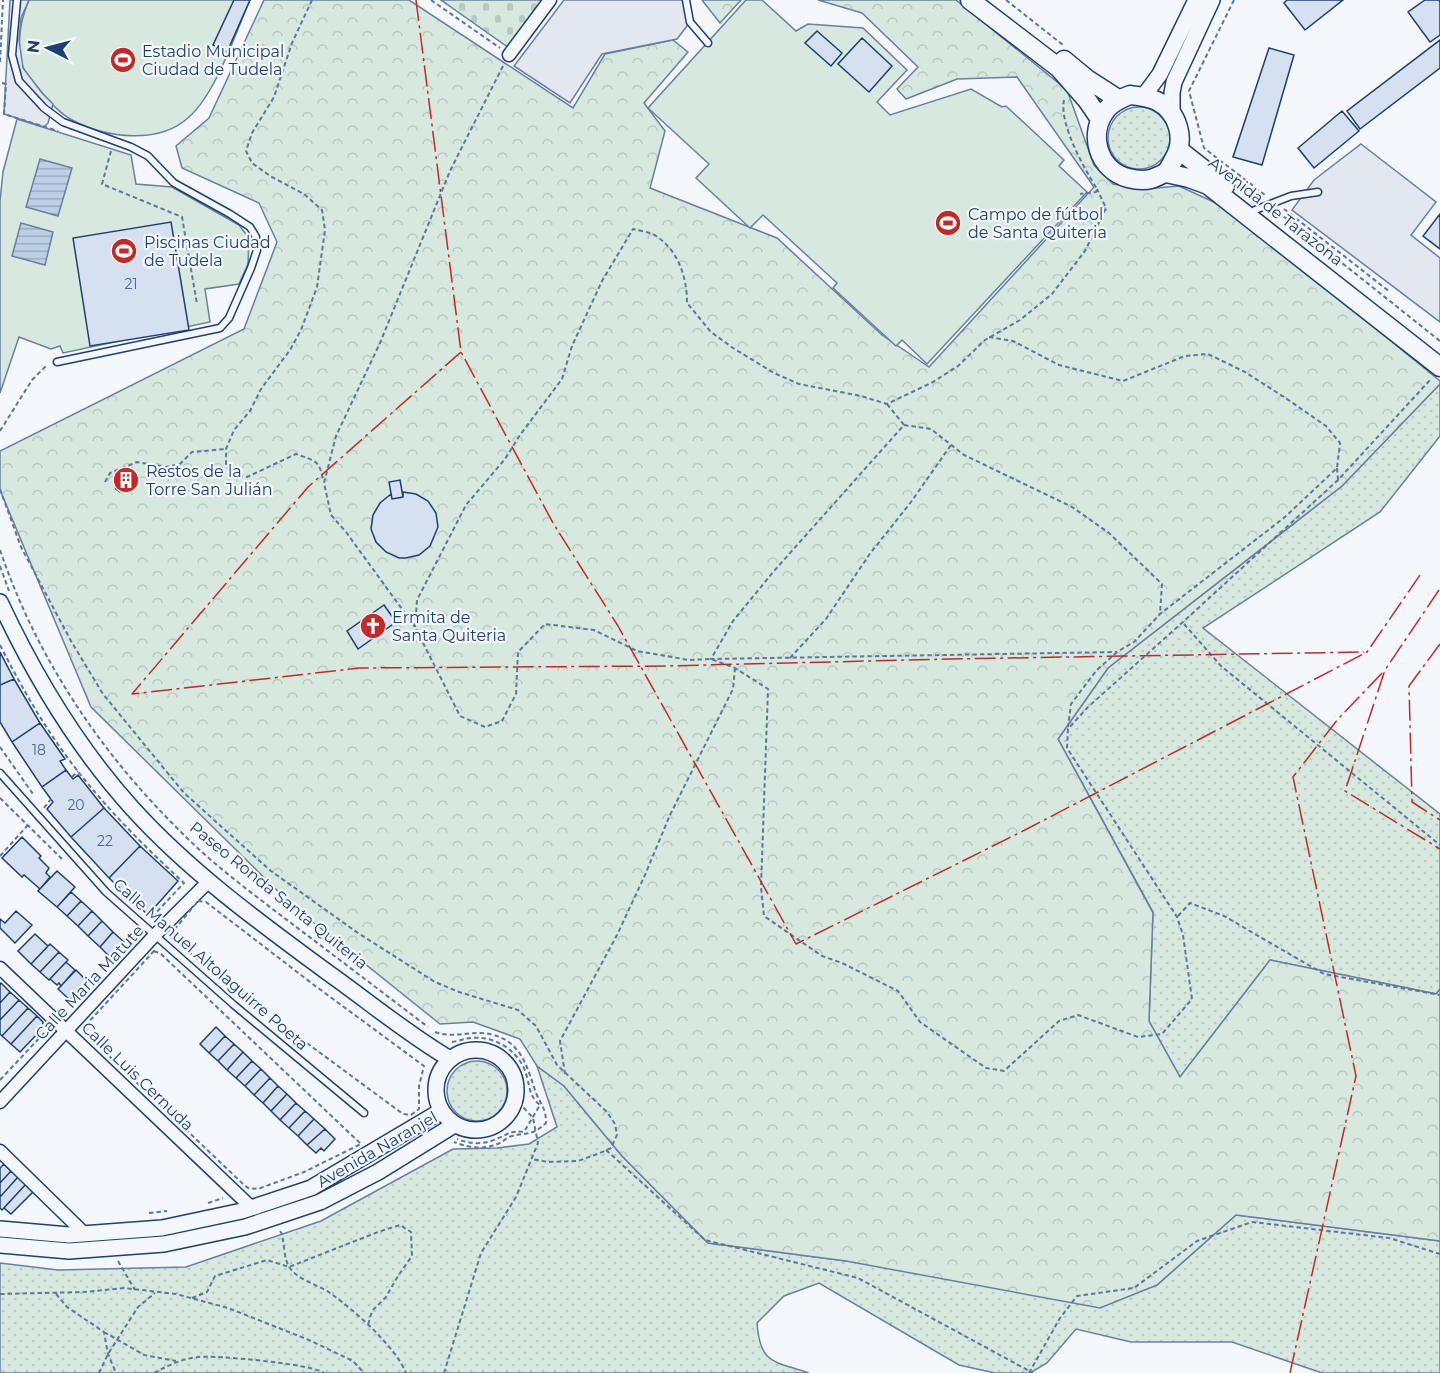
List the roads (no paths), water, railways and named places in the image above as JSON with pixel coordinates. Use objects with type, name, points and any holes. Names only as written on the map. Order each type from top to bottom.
[{"type":"main road","points":[[970,0],[1059,68],[1100,119]]},
{"type":"main road","points":[[986,0],[1087,79],[1118,99]]},
{"type":"main road","points":[[1130,95],[1154,99],[1181,113],[1178,124],[1179,150],[1166,172],[1146,180],[1135,180],[1119,176],[1107,166],[1099,152],[1096,136],[1100,119],[1107,108],[1118,99],[1130,95]]},
{"type":"main road","name":"Avenida de Tarazona","points":[[1179,150],[1266,206],[1440,362]]},
{"type":"main road","name":"Avenida de Tarazona","points":[[1166,172],[1189,177],[1208,185],[1440,362]]},
{"type":"street","points":[[509,55],[550,0]]},
{"type":"street","points":[[1143,97],[1160,74],[1196,0]]},
{"type":"street","points":[[1181,113],[1172,93],[1174,82],[1212,0]]},
{"type":"street","name":"Paseo Ronda Santa Quiteria","points":[[5,599],[23,650],[65,723],[96,765],[151,827],[215,886],[425,1044],[446,1063]]},
{"type":"street","points":[[0,619],[51,713],[91,768],[155,840],[204,886],[446,1063]]},
{"type":"street","name":"Calle Maria Matute","points":[[0,1102],[154,936],[204,886]]},
{"type":"street","name":"Calle Luis Cernuda","points":[[0,968],[252,1208]]},
{"type":"street","points":[[477,1049],[494,1053],[508,1065],[516,1081],[516,1099],[508,1116],[492,1128],[472,1131],[454,1125],[441,1111],[436,1096],[436,1081],[446,1063],[463,1051],[477,1049]]},
{"type":"street","name":"Avenida Naranjel","points":[[0,1229],[69,1235],[162,1228],[252,1208],[311,1188],[441,1111]]},
{"type":"street","name":"Avenida Naranjel","points":[[0,1245],[69,1251],[164,1244],[245,1227],[320,1202],[378,1172],[454,1125]]},
{"type":"street","points":[[0,1151],[85,1234]]},
{"type":"lane","points":[[17,0],[12,55],[19,81],[44,108],[63,122],[131,147],[148,156],[174,183],[250,227],[256,237],[257,250],[252,268],[229,318],[220,328],[57,362]]},
{"type":"lane","points":[[686,0],[690,22],[708,43]]},
{"type":"lane","points":[[1266,206],[1291,196],[1318,192]]},
{"type":"lane","name":"Calle Manuel Altolaguirre Poeta","points":[[0,773],[106,892],[154,936],[363,1113]]},
{"type":"water","points":[[40,159],[72,168],[58,216],[26,207]]},
{"type":"water","points":[[21,223],[53,232],[45,265],[12,256]]},
{"type":"place","name":"Estadio Municipal Ciudad de Tudela","points":[[123,60]]},
{"type":"place","name":"Campo de fútbol de Santa Quiteria","points":[[948,223]]},
{"type":"place","name":"Piscinas Ciudad de Tudela","points":[[124,251]]},
{"type":"place","name":"Restos de la Torre San Julián","points":[[126,480]]},
{"type":"place","name":"Ermita de Santa Quiteria","points":[[373,626]]}]
